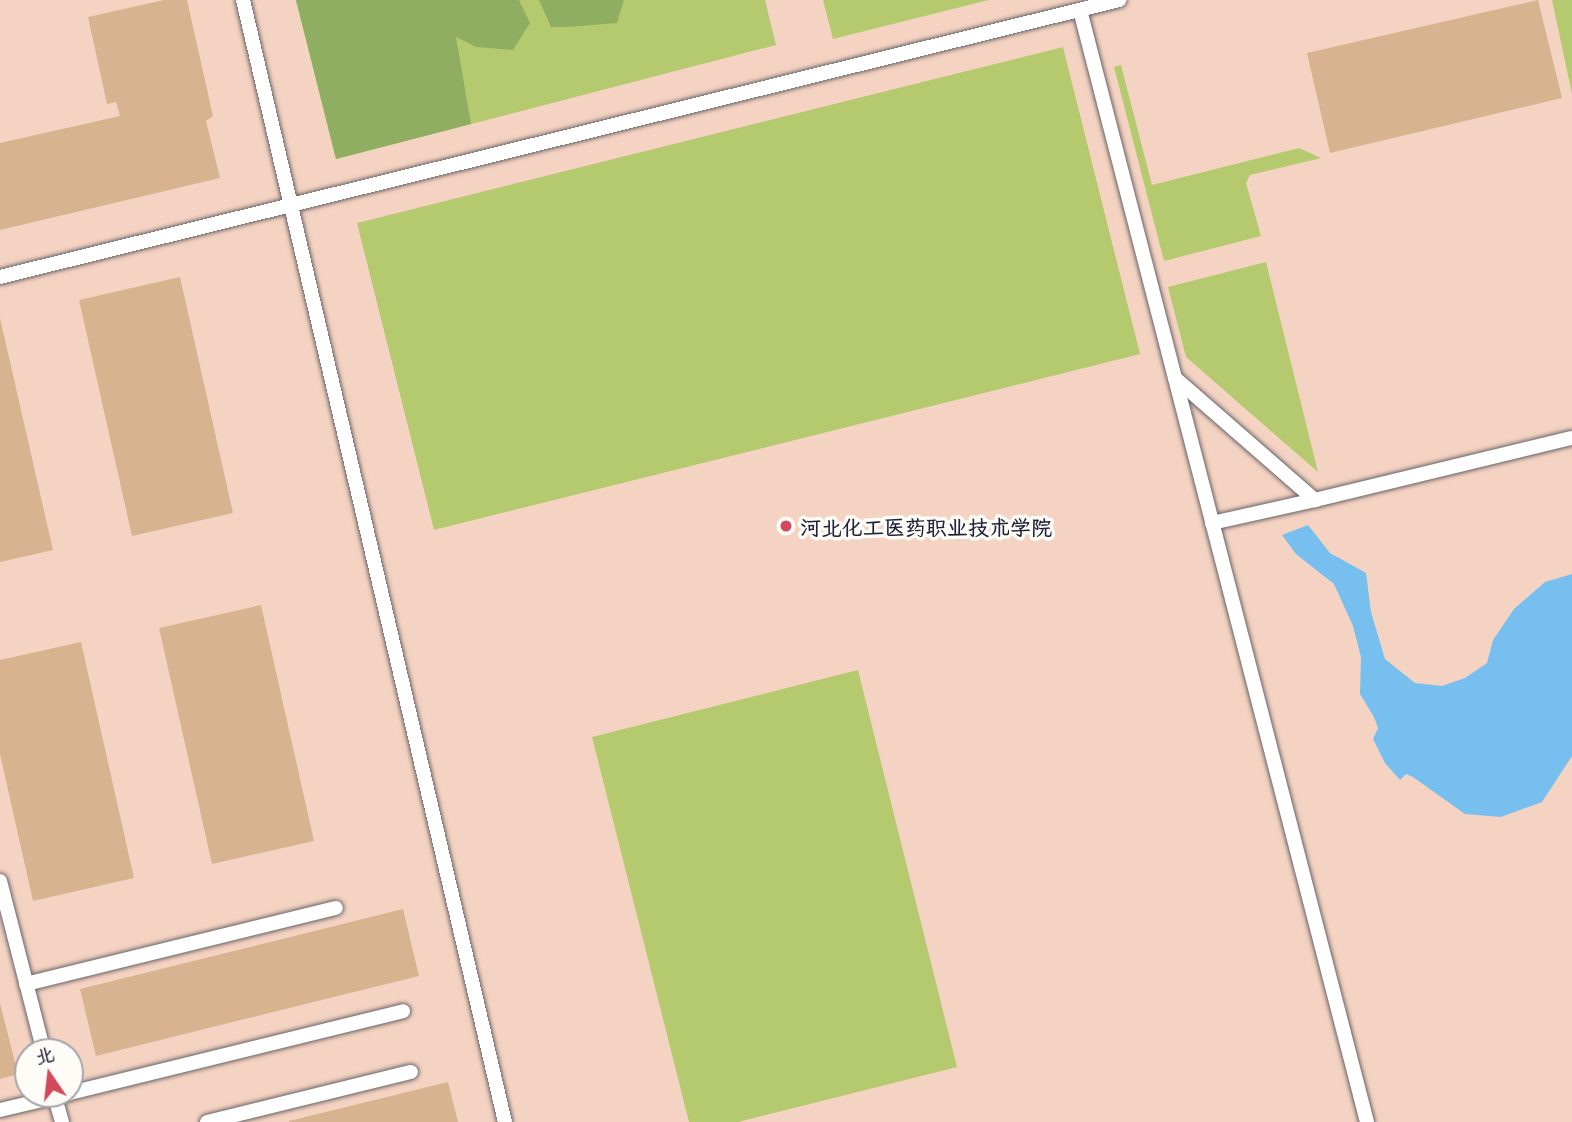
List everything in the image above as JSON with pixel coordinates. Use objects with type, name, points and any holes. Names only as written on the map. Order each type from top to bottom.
[{"type":"lane","points":[[243,0],[505,1122]]},
{"type":"lane","points":[[0,277],[291,208],[1119,0]]},
{"type":"lane","points":[[1080,10],[1367,1122]]},
{"type":"lane","points":[[1175,378],[1315,500]]},
{"type":"lane","points":[[1212,523],[1572,438]]},
{"type":"lane","points":[[0,881],[5,918],[40,1038]]},
{"type":"lane","points":[[26,984],[337,908]]},
{"type":"lane","points":[[84,1090],[403,1011]]},
{"type":"lane","points":[[206,1122],[411,1073]]},
{"type":"shaded area","name":"河北化工医药职业技术学院","points":[[0,0],[1572,0],[1572,1122],[0,1122]]},
{"type":"green space","points":[[296,0],[765,0],[776,45],[336,159]]},
{"type":"green space","points":[[296,0],[519,0],[530,23],[513,50],[476,47],[456,37],[471,124],[336,159]]},
{"type":"green space","points":[[539,0],[624,0],[617,23],[551,27]]},
{"type":"green space","points":[[823,0],[989,0],[833,39]]},
{"type":"green space","points":[[1552,0],[1572,0],[1572,94]]},
{"type":"green space","points":[[1063,47],[1140,354],[434,530],[357,223]]},
{"type":"green space","points":[[1121,65],[1152,185],[1299,148],[1321,158],[1250,175],[1246,183],[1261,236],[1164,261],[1114,67]]},
{"type":"green space","points":[[1266,262],[1318,472],[1186,357],[1168,287]]},
{"type":"green space","points":[[858,670],[957,1067],[738,1122],[689,1122],[592,737]]},
{"type":"water","points":[[1308,525],[1330,553],[1366,573],[1371,612],[1385,659],[1415,683],[1442,686],[1465,678],[1487,663],[1493,640],[1514,609],[1545,582],[1572,574],[1572,756],[1542,802],[1501,817],[1465,814],[1413,777],[1406,774],[1400,780],[1385,763],[1373,739],[1378,728],[1360,694],[1361,657],[1353,626],[1334,584],[1296,554],[1282,535]]},
{"type":"building","points":[[164,0],[187,0],[213,116],[206,121],[220,178],[0,230],[0,143],[120,116],[116,102],[107,104],[88,17]]},
{"type":"building","points":[[1538,0],[1562,98],[1330,153],[1307,53]]},
{"type":"building","points":[[180,277],[233,513],[132,536],[79,300]]},
{"type":"building","points":[[0,318],[53,550],[0,562]]},
{"type":"building","points":[[261,605],[314,841],[212,864],[159,628]]},
{"type":"building","points":[[81,642],[134,878],[33,901],[0,754],[0,660]]},
{"type":"building","points":[[403,909],[419,976],[96,1056],[80,989]]},
{"type":"building","points":[[0,1003],[14,1058],[14,1075],[0,1079]]},
{"type":"building","points":[[448,1082],[458,1122],[289,1122],[289,1121]]},
{"type":"place","name":"河北化工医药职业技术学院","points":[[786,526]]}]
